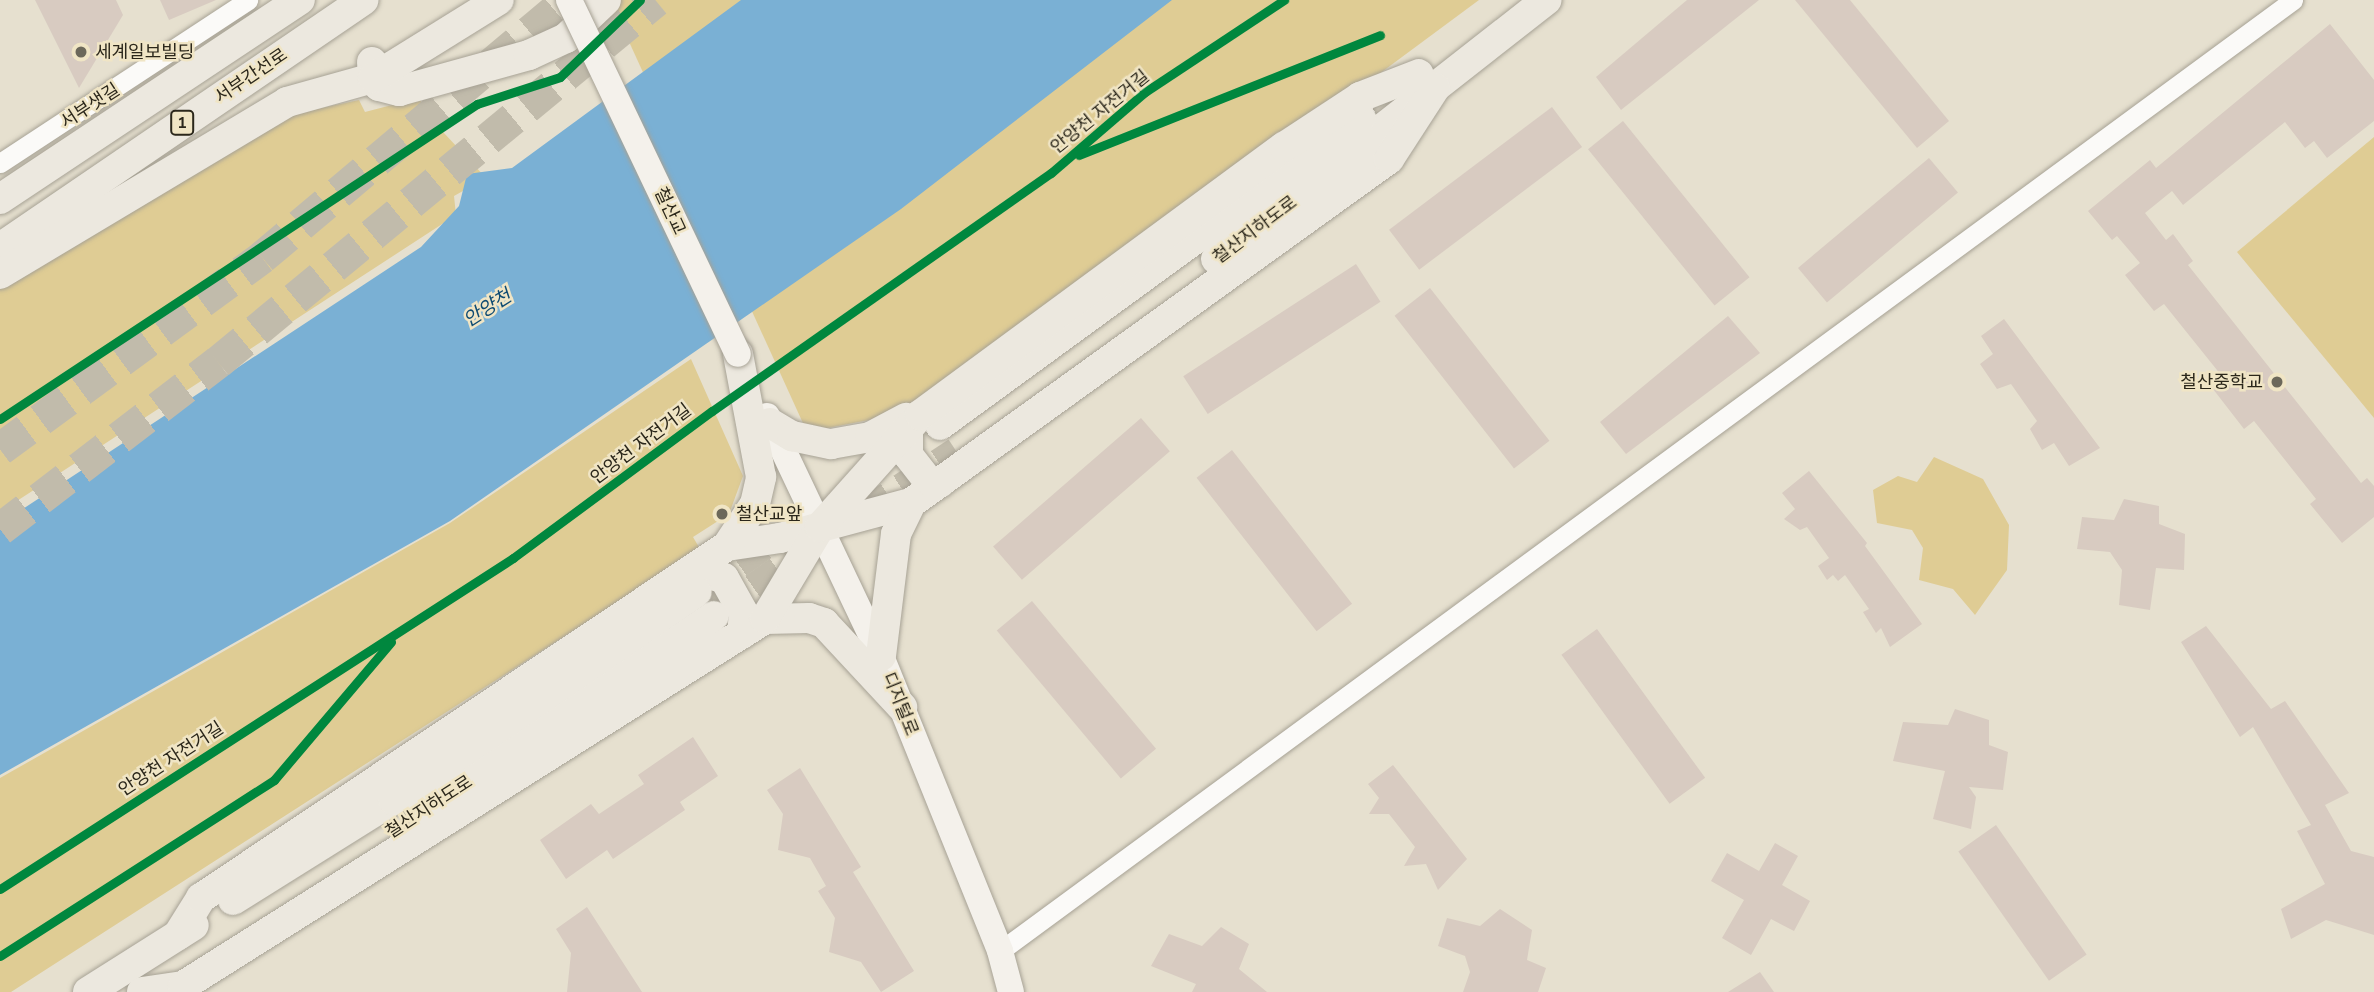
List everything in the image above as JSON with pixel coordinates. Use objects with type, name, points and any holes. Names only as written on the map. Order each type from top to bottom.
[{"type":"main road","name":"서부간선로","points":[[0,199],[300,0]]},
{"type":"main road","name":"서부간선로","points":[[0,248],[365,0]]},
{"type":"main road","points":[[465,0],[376,56],[370,66],[373,78],[387,91],[399,91],[528,55],[566,38],[607,0]]},
{"type":"main road","points":[[0,274],[287,102],[373,78],[499,0]]},
{"type":"main road","name":"철산교","points":[[569,0],[738,354]]},
{"type":"main road","name":"철산지하도로","points":[[957,452],[1295,200],[1514,0]]},
{"type":"main road","name":"철산지하도로","points":[[1427,81],[1546,0]]},
{"type":"main road","points":[[754,626],[820,527],[923,422],[1284,147],[1360,97],[1427,81]]},
{"type":"main road","points":[[727,546],[820,527],[911,503],[1389,159],[1427,81]]},
{"type":"main road","points":[[88,992],[178,935],[201,898],[694,581],[727,546],[759,493],[763,428],[738,354]]},
{"type":"main road","points":[[763,428],[831,444],[870,438],[899,419],[923,422]]},
{"type":"main road","points":[[923,422],[908,456],[928,481],[940,483]]},
{"type":"main road","name":"디지털로","points":[[763,428],[820,527],[880,656],[1000,951],[1011,992]]},
{"type":"main road","points":[[880,656],[896,534],[911,503]]},
{"type":"main road","points":[[694,581],[724,578],[744,614],[754,626]]},
{"type":"main road","name":"철산지하도로","points":[[141,992],[407,822],[714,617]]},
{"type":"main road","points":[[141,992],[183,986],[754,626],[809,618],[824,623],[902,707]]},
{"type":"street","name":"서부샛길","points":[[0,163],[248,0]]},
{"type":"street","points":[[1000,951],[2293,0]]},
{"type":"shaded area","points":[[610,0],[1479,0],[1325,114],[895,415],[807,432]]},
{"type":"shaded area","points":[[419,98],[430,118],[486,178],[454,196],[456,215],[0,512],[0,287],[298,113],[359,100],[365,112]]},
{"type":"shaded area","points":[[2374,137],[2374,418],[2237,252]]},
{"type":"shaded area","points":[[691,359],[743,476],[729,514],[693,537],[700,549],[11,992],[0,992],[0,778],[450,523]]},
{"type":"shaded area","points":[[1934,457],[1983,479],[2009,525],[2007,570],[1975,615],[1953,589],[1919,580],[1923,548],[1912,530],[1877,523],[1873,490],[1898,476],[1917,482]]},
{"type":"water","name":"안양천","points":[[741,0],[1172,0],[901,209],[450,521],[0,775],[0,524],[421,247],[459,206],[467,174],[512,168]]},
{"type":"building","name":"세계일보빌딩","points":[[35,0],[116,0],[123,15],[79,88]]},
{"type":"building","points":[[160,0],[216,0],[169,20]]},
{"type":"building","points":[[1687,0],[1759,0],[1621,110],[1596,77]]},
{"type":"building","points":[[1795,0],[1850,0],[1949,121],[1917,148]]},
{"type":"building","points":[[2330,24],[2374,80],[2374,121],[2327,158],[2314,141],[2305,148],[2285,122],[2183,205],[2172,191],[2145,213],[2166,240],[2173,234],[2193,261],[2188,265],[2361,483],[2367,478],[2374,486],[2374,517],[2342,543],[2310,504],[2316,499],[2254,421],[2244,429],[2213,389],[2225,380],[2164,304],[2154,311],[2125,275],[2140,263],[2117,236],[2112,240],[2088,211],[2150,160],[2156,168]]},
{"type":"building","points":[[1552,107],[1582,147],[1419,270],[1389,230]]},
{"type":"building","points":[[1623,121],[1749,277],[1715,306],[1588,149]]},
{"type":"building","points":[[1929,158],[1958,192],[1827,302],[1798,268]]},
{"type":"building","points":[[1356,264],[1381,302],[1208,414],[1183,376]]},
{"type":"building","points":[[1430,288],[1549,441],[1514,469],[1395,316]]},
{"type":"building","points":[[1728,316],[1760,353],[1626,454],[1600,422]]},
{"type":"building","points":[[2004,319],[2100,448],[2069,466],[2054,443],[2042,450],[2030,429],[2037,421],[2011,384],[1997,389],[1980,364],[1993,354],[1981,336]]},
{"type":"building","points":[[1141,418],[1170,451],[1022,580],[993,547]]},
{"type":"building","points":[[1232,450],[1352,604],[1317,631],[1197,478]]},
{"type":"building","points":[[1809,471],[1867,543],[1865,546],[1922,624],[1890,647],[1881,628],[1876,633],[1863,612],[1869,609],[1845,575],[1838,581],[1833,575],[1827,580],[1818,566],[1829,558],[1807,527],[1800,530],[1784,519],[1795,509],[1782,493]]},
{"type":"building","points":[[2124,499],[2159,506],[2159,524],[2185,534],[2184,570],[2156,568],[2150,610],[2119,605],[2122,570],[2110,552],[2077,549],[2082,517],[2114,520]]},
{"type":"building","points":[[1032,601],[1156,749],[1121,778],[997,631]]},
{"type":"building","points":[[2206,626],[2271,709],[2285,701],[2349,793],[2325,805],[2351,851],[2374,857],[2374,935],[2326,920],[2291,939],[2281,909],[2325,884],[2297,831],[2311,825],[2253,727],[2240,737],[2181,642]]},
{"type":"building","points":[[1597,629],[1705,778],[1670,804],[1561,655]]},
{"type":"building","points":[[1955,709],[1989,720],[1989,745],[2008,752],[2003,790],[1969,787],[1976,797],[1971,829],[1933,819],[1945,771],[1893,761],[1903,722],[1948,725]]},
{"type":"building","points":[[693,737],[718,776],[680,802],[685,810],[613,859],[607,850],[566,879],[540,840],[591,804],[599,814],[644,784],[638,775]]},
{"type":"building","points":[[1393,765],[1467,859],[1438,890],[1426,864],[1404,866],[1415,847],[1389,814],[1369,814],[1379,798],[1368,784]]},
{"type":"building","points":[[800,768],[861,867],[853,872],[914,971],[881,992],[861,962],[829,952],[835,918],[818,891],[826,886],[810,858],[778,850],[783,814],[767,790]]},
{"type":"building","points":[[1996,825],[2087,954],[2049,981],[1958,851]]},
{"type":"building","points":[[1775,843],[1798,856],[1782,885],[1810,901],[1794,931],[1771,919],[1751,955],[1722,938],[1744,900],[1711,881],[1727,853],[1759,871]]},
{"type":"building","points":[[587,907],[642,992],[567,992],[571,953],[556,929]]},
{"type":"building","points":[[1500,909],[1532,930],[1527,960],[1546,968],[1538,992],[1463,992],[1470,972],[1465,956],[1438,946],[1447,918],[1480,926]]},
{"type":"building","points":[[1221,927],[1249,944],[1239,969],[1267,992],[1192,992],[1196,984],[1151,966],[1169,934],[1202,946]]},
{"type":"building","points":[[1760,972],[1774,992],[1728,992]]},
{"type":"tunnel","points":[[0,449],[262,257],[567,0]]},
{"type":"tunnel","points":[[0,529],[218,362],[656,0]]},
{"type":"tunnel","points":[[864,513],[957,452]]},
{"type":"tunnel","points":[[701,589],[778,535]]},
{"type":"tunnel","points":[[717,614],[808,550]]},
{"type":"cycle path","points":[[0,419],[477,104],[560,77],[640,0]]},
{"type":"cycle path","name":"안양천 자전거길","points":[[0,889],[513,558],[712,411],[1051,173],[1145,92],[1284,0]]},
{"type":"cycle path","name":"안양천 자전거길","points":[[1079,155],[1380,35]]},
{"type":"cycle path","points":[[0,956],[274,780],[391,642]]},
{"type":"place","name":"세계일보빌딩","points":[[81,52]]},
{"type":"place","name":"철산중학교","points":[[2277,382]]},
{"type":"place","name":"철산교앞","points":[[722,514]]}]
